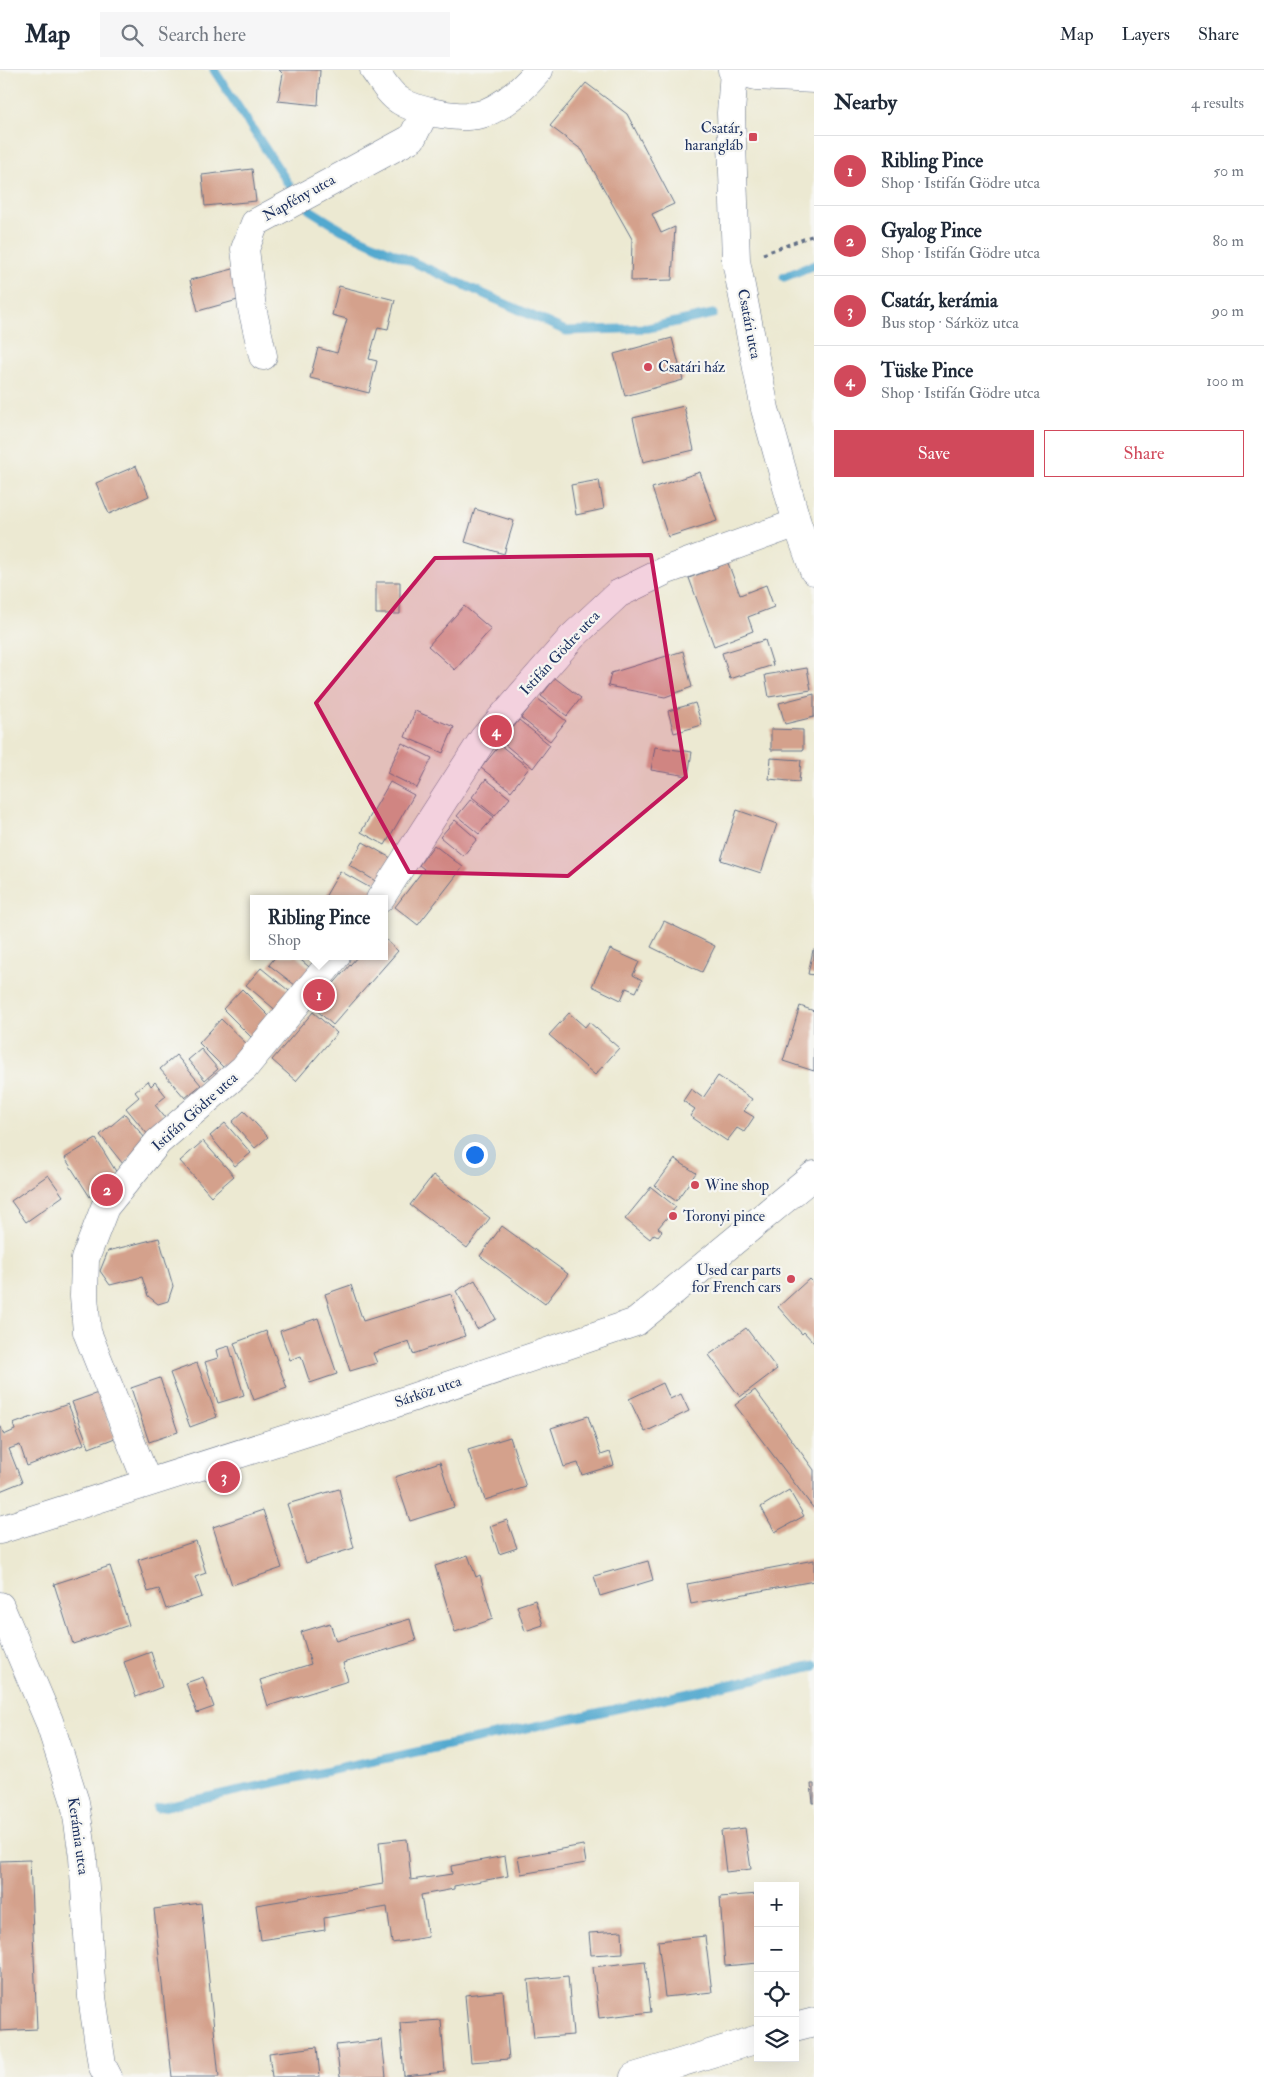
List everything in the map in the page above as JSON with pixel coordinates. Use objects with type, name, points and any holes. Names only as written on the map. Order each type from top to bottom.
[{"type":"street","points":[[374,70],[397,99],[425,112],[451,115],[483,114],[520,92],[539,70]]},
{"type":"street","points":[[733,70],[774,78],[814,79]]},
{"type":"street","name":"Csatári utca","points":[[733,70],[731,113],[736,261],[765,409],[796,524],[814,571]]},
{"type":"street","name":"Napfény utca","points":[[263,356],[252,308],[245,249],[255,222],[412,138],[425,112]]},
{"type":"street","name":"Istifán Gödre utca","points":[[383,895],[483,739],[572,637],[618,594],[667,570],[796,524]]},
{"type":"street","name":"Istifán Gödre utca","points":[[147,1482],[87,1332],[84,1296],[85,1259],[105,1207],[158,1142],[244,1068],[333,960]]},
{"type":"street","name":"Sárköz utca","points":[[0,1530],[358,1416],[636,1322],[814,1175]]},
{"type":"street","name":"Kerámia utca","points":[[0,1606],[49,1720],[75,1802],[83,1857],[92,1997],[102,2065],[108,2077]]},
{"type":"street","points":[[799,2027],[814,2022]]},
{"type":"street","points":[[634,2077],[754,2040]]},
{"type":"path","points":[[736,261],[773,251],[814,235]]},
{"type":"highlighted area","points":[[651,555],[686,777],[568,876],[409,872],[316,703],[435,558]]},
{"type":"building","points":[[279,70],[320,70],[318,105],[278,101],[283,74]]},
{"type":"building","points":[[586,83],[627,114],[674,204],[652,214],[661,233],[675,227],[672,280],[631,281],[632,239],[582,150],[550,126]]},
{"type":"building","points":[[252,169],[256,201],[205,206],[202,175]]},
{"type":"building","points":[[237,268],[245,298],[198,311],[190,280]]},
{"type":"building","points":[[339,286],[395,300],[388,329],[378,327],[369,359],[377,361],[369,393],[310,378],[318,348],[337,353],[347,319],[332,315]]},
{"type":"building","name":"Csatári ház","points":[[672,338],[683,380],[625,396],[614,354]]},
{"type":"building","points":[[684,406],[694,450],[643,462],[633,418]]},
{"type":"building","points":[[136,466],[149,496],[109,514],[96,483]]},
{"type":"building","points":[[700,472],[717,521],[668,537],[652,488]]},
{"type":"building","points":[[599,480],[604,509],[576,515],[571,485]]},
{"type":"building","points":[[475,509],[514,521],[504,554],[465,542]]},
{"type":"building","points":[[728,563],[740,595],[766,585],[774,607],[748,617],[753,631],[714,646],[689,578]]},
{"type":"building","points":[[376,582],[400,582],[400,614],[376,614]]},
{"type":"building","points":[[464,606],[491,629],[455,670],[428,646]]},
{"type":"building","points":[[765,640],[773,665],[730,679],[722,653]]},
{"type":"building","points":[[683,651],[692,687],[665,697],[608,686],[611,673]]},
{"type":"building","points":[[807,668],[811,690],[769,697],[765,675]]},
{"type":"building","points":[[555,678],[581,698],[567,716],[541,696]]},
{"type":"building","points":[[814,694],[814,717],[785,724],[779,703]]},
{"type":"building","points":[[537,698],[566,721],[550,741],[521,718]]},
{"type":"building","points":[[695,703],[702,725],[674,733],[668,711]]},
{"type":"building","points":[[415,711],[454,727],[443,753],[405,737]]},
{"type":"building","points":[[519,720],[550,745],[533,768],[502,742]]},
{"type":"building","points":[[771,729],[803,730],[803,750],[771,750]]},
{"type":"building","points":[[402,743],[432,758],[417,788],[387,773]]},
{"type":"building","points":[[500,745],[529,768],[511,791],[481,768]]},
{"type":"building","points":[[655,747],[692,752],[688,776],[651,770]]},
{"type":"building","points":[[771,758],[801,760],[799,782],[769,779]]},
{"type":"building","points":[[486,779],[510,798],[495,816],[472,797]]},
{"type":"building","points":[[390,782],[414,795],[385,845],[361,832]]},
{"type":"building","points":[[471,799],[494,817],[479,834],[457,816]]},
{"type":"building","points":[[737,810],[777,824],[761,873],[721,860]]},
{"type":"building","points":[[455,820],[477,839],[463,856],[440,837]]},
{"type":"building","points":[[363,842],[396,861],[382,885],[349,865]]},
{"type":"building","points":[[434,845],[463,867],[418,925],[395,907],[424,869],[419,865]]},
{"type":"building","points":[[340,871],[374,890],[371,895],[326,895]]},
{"type":"building","points":[[664,921],[715,946],[702,972],[651,947]]},
{"type":"building","points":[[388,942],[398,951],[333,1025],[313,1007],[354,960],[388,960]]},
{"type":"building","points":[[610,949],[639,962],[633,975],[642,980],[636,992],[626,988],[621,1000],[592,986]]},
{"type":"building","points":[[814,950],[814,975],[808,974]]},
{"type":"building","points":[[273,960],[301,960],[314,971],[300,989],[269,965]]},
{"type":"building","points":[[261,968],[294,995],[279,1013],[246,985]]},
{"type":"building","points":[[242,989],[274,1021],[255,1041],[223,1009]]},
{"type":"building","points":[[800,1006],[814,1011],[814,1071],[783,1061]]},
{"type":"building","points":[[313,1012],[337,1033],[296,1081],[272,1060]]},
{"type":"building","points":[[569,1013],[585,1027],[589,1022],[619,1048],[595,1075],[549,1035]]},
{"type":"building","points":[[221,1019],[252,1049],[229,1073],[199,1043]]},
{"type":"building","points":[[201,1049],[218,1069],[205,1080],[188,1060]]},
{"type":"building","points":[[176,1055],[201,1085],[185,1098],[160,1069]]},
{"type":"building","points":[[718,1076],[752,1099],[744,1111],[754,1117],[744,1132],[737,1128],[727,1141],[690,1116],[695,1109],[683,1101],[691,1089],[703,1098]]},
{"type":"building","points":[[148,1081],[151,1086],[155,1082],[166,1096],[155,1105],[171,1125],[153,1141],[126,1108],[139,1097],[135,1092]]},
{"type":"building","points":[[244,1111],[268,1137],[255,1148],[232,1122]]},
{"type":"building","points":[[125,1114],[149,1143],[123,1164],[100,1135]]},
{"type":"building","points":[[225,1123],[251,1153],[235,1166],[210,1136]]},
{"type":"building","points":[[96,1139],[120,1178],[90,1197],[65,1158]]},
{"type":"building","points":[[203,1141],[234,1176],[211,1196],[180,1161]]},
{"type":"building","points":[[675,1159],[696,1173],[676,1201],[655,1186]]},
{"type":"building","points":[[48,1175],[63,1196],[26,1222],[11,1201]]},
{"type":"building","points":[[433,1175],[490,1218],[467,1248],[410,1205]]},
{"type":"building","points":[[651,1187],[676,1207],[658,1228],[662,1231],[658,1236],[654,1234],[650,1239],[625,1219]]},
{"type":"building","points":[[502,1226],[568,1274],[545,1304],[480,1256]]},
{"type":"building","points":[[159,1238],[173,1286],[168,1301],[158,1304],[148,1296],[142,1277],[110,1285],[100,1271],[108,1251]]},
{"type":"building","points":[[809,1279],[814,1284],[814,1343],[804,1332],[802,1334],[778,1307]]},
{"type":"building","points":[[475,1280],[496,1319],[477,1329],[456,1291]]},
{"type":"building","points":[[351,1285],[363,1321],[451,1294],[465,1336],[413,1354],[409,1341],[373,1353],[377,1363],[350,1371],[325,1294]]},
{"type":"building","points":[[318,1318],[337,1374],[310,1383],[301,1356],[290,1360],[280,1331]]},
{"type":"building","points":[[746,1328],[777,1369],[740,1397],[709,1355]]},
{"type":"building","points":[[266,1331],[287,1388],[254,1400],[234,1343]]},
{"type":"building","points":[[229,1346],[244,1395],[218,1403],[205,1362],[218,1358],[216,1350]]},
{"type":"building","points":[[197,1363],[217,1417],[190,1427],[170,1373]]},
{"type":"building","points":[[160,1378],[178,1432],[149,1442],[131,1388]]},
{"type":"building","points":[[663,1383],[670,1399],[681,1394],[689,1411],[645,1432],[629,1399]]},
{"type":"building","points":[[755,1390],[814,1470],[814,1509],[735,1405]]},
{"type":"building","points":[[98,1393],[115,1438],[89,1448],[72,1402]]},
{"type":"building","points":[[68,1404],[84,1444],[27,1466],[20,1445],[9,1449],[22,1482],[0,1491],[0,1425],[4,1435],[15,1430],[13,1424]]},
{"type":"building","points":[[588,1416],[601,1455],[610,1452],[614,1465],[582,1475],[578,1463],[564,1467],[551,1428]]},
{"type":"building","points":[[510,1437],[526,1487],[485,1500],[468,1450]]},
{"type":"building","points":[[440,1462],[454,1507],[410,1521],[395,1477]]},
{"type":"building","points":[[339,1489],[354,1548],[306,1563],[287,1504]]},
{"type":"building","points":[[789,1490],[804,1516],[775,1532],[761,1507]]},
{"type":"building","points":[[263,1510],[282,1568],[232,1585],[213,1527]]},
{"type":"building","points":[[507,1520],[517,1548],[499,1554],[490,1526]]},
{"type":"building","points":[[196,1541],[206,1573],[195,1577],[202,1597],[166,1609],[159,1589],[148,1592],[138,1560]]},
{"type":"building","points":[[468,1555],[476,1577],[480,1575],[493,1619],[455,1632],[435,1566]]},
{"type":"building","points":[[814,1560],[814,1581],[691,1604],[687,1584]]},
{"type":"building","points":[[648,1561],[653,1580],[600,1596],[594,1576]]},
{"type":"building","points":[[110,1566],[129,1625],[73,1644],[54,1584]]},
{"type":"building","points":[[535,1600],[543,1625],[525,1631],[517,1606]]},
{"type":"building","points":[[410,1619],[416,1641],[343,1663],[348,1681],[268,1706],[260,1680],[311,1664],[301,1632],[330,1623],[336,1641]]},
{"type":"building","points":[[151,1652],[162,1687],[136,1697],[124,1662]]},
{"type":"building","points":[[203,1677],[214,1707],[197,1713],[186,1683]]},
{"type":"building","points":[[811,1784],[814,1784],[814,1803],[813,1803]]},
{"type":"building","points":[[745,1828],[751,1869],[726,1872],[721,1831]]},
{"type":"building","points":[[407,1839],[411,1880],[452,1874],[451,1866],[505,1856],[508,1876],[454,1886],[454,1889],[421,1895],[428,1937],[392,1943],[387,1907],[324,1918],[325,1930],[261,1940],[256,1905],[383,1884],[379,1842]]},
{"type":"building","points":[[583,1845],[586,1863],[521,1874],[518,1857]]},
{"type":"building","points":[[30,1860],[37,2029],[0,2031],[0,1861]]},
{"type":"building","points":[[754,1894],[754,1963],[725,1966],[720,1897]]},
{"type":"building","points":[[201,1903],[219,2077],[172,2077],[154,1909]]},
{"type":"building","points":[[622,1931],[623,1953],[591,1955],[589,1933]]},
{"type":"building","points":[[705,1936],[712,1992],[665,1997],[658,1941]]},
{"type":"building","points":[[645,1961],[651,2012],[599,2018],[593,1967]]},
{"type":"building","points":[[568,1976],[573,2035],[534,2038],[528,1980]]},
{"type":"building","points":[[503,1991],[509,2059],[471,2062],[465,1995]]},
{"type":"building","points":[[441,2020],[445,2072],[404,2076],[400,2023]]},
{"type":"building","points":[[382,2040],[386,2077],[340,2077],[336,2045]]},
{"type":"building","points":[[317,2047],[320,2077],[272,2077],[269,2053]]},
{"type":"waterway","points":[[214,70],[289,185]]},
{"type":"waterway","points":[[310,210],[342,230],[566,331],[648,328],[713,314]]},
{"type":"waterway","points":[[784,277],[814,265]]},
{"type":"waterway","points":[[157,1808],[814,1666]]},
{"type":"place","name":"Csatár, harangláb","points":[[753,137]]},
{"type":"place","name":"Csatári ház","points":[[648,367]]},
{"type":"place","name":"Tüske Pince","points":[[496,731]]},
{"type":"place","name":"Ribling Pince","points":[[319,995]]},
{"type":"place","name":"Wine shop","points":[[695,1185]]},
{"type":"place","name":"Gyalog Pince","points":[[107,1190]]},
{"type":"place","name":"Toronyi pince","points":[[673,1216]]},
{"type":"place","name":"Used car parts for French cars","points":[[791,1279]]},
{"type":"place","name":"Csatár, kerámia","points":[[224,1477]]}]
